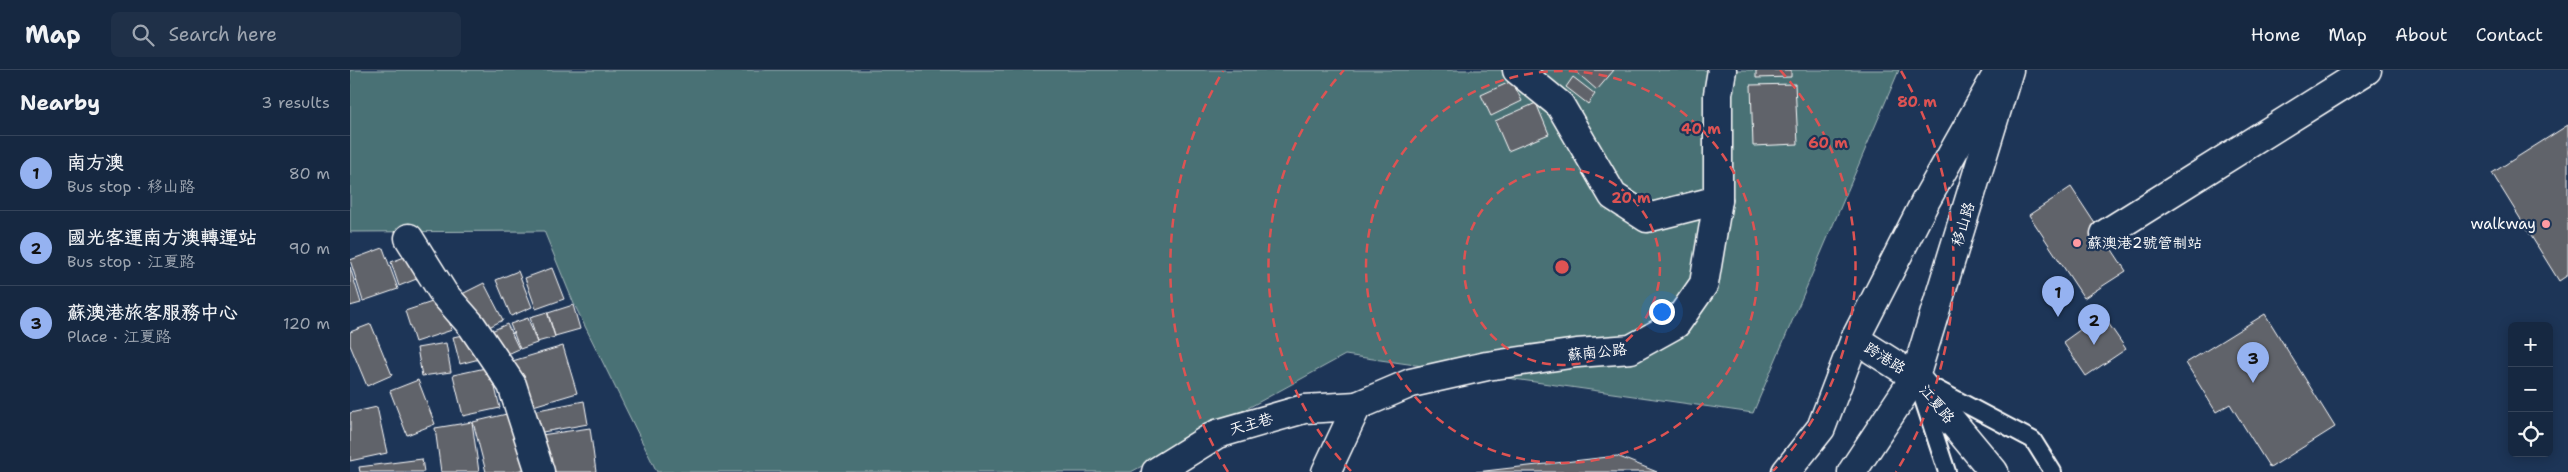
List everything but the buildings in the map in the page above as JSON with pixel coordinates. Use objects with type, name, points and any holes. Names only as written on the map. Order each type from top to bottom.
[{"type":"street","points":[[1517,70],[1560,105],[1613,196],[1647,218],[1718,200]]},
{"type":"street","name":"蘇南公路","points":[[1357,406],[1411,383],[1487,366],[1577,353],[1631,350],[1676,324],[1704,284],[1718,200],[1718,94],[1722,70]]},
{"type":"street","points":[[1786,472],[1821,428],[1855,339],[1924,202],[1999,70]]},
{"type":"street","name":"移山路","points":[[1915,377],[2009,70]]},
{"type":"street","points":[[2105,234],[2367,70]]},
{"type":"street","points":[[409,238],[444,294],[472,326],[512,385],[540,472]]},
{"type":"street","name":"跨港路","points":[[1855,339],[1915,377]]},
{"type":"street","name":"江夏路","points":[[1852,472],[1915,377],[1994,472]]},
{"type":"street","points":[[1326,472],[1357,406]]},
{"type":"street","name":"天主巷","points":[[1156,472],[1217,434],[1304,409],[1357,406]]},
{"type":"lane","points":[[1915,377],[1947,472]]},
{"type":"lane","points":[[1915,377],[2033,440],[2053,472]]},
{"type":"green space","points":[[350,70],[1899,70],[1753,413],[1345,355],[1131,472],[657,472],[574,304],[544,231],[350,232]]},
{"type":"place","name":"walkway","points":[[2546,224]]},
{"type":"place","name":"蘇澳港2號管制站","points":[[2077,243]]},
{"type":"place","name":"南方澳","points":[[2058,317]]},
{"type":"place","name":"國光客運南方澳轉運站","points":[[2094,345]]},
{"type":"place","name":"蘇澳港旅客服務中心","points":[[2253,383]]}]
